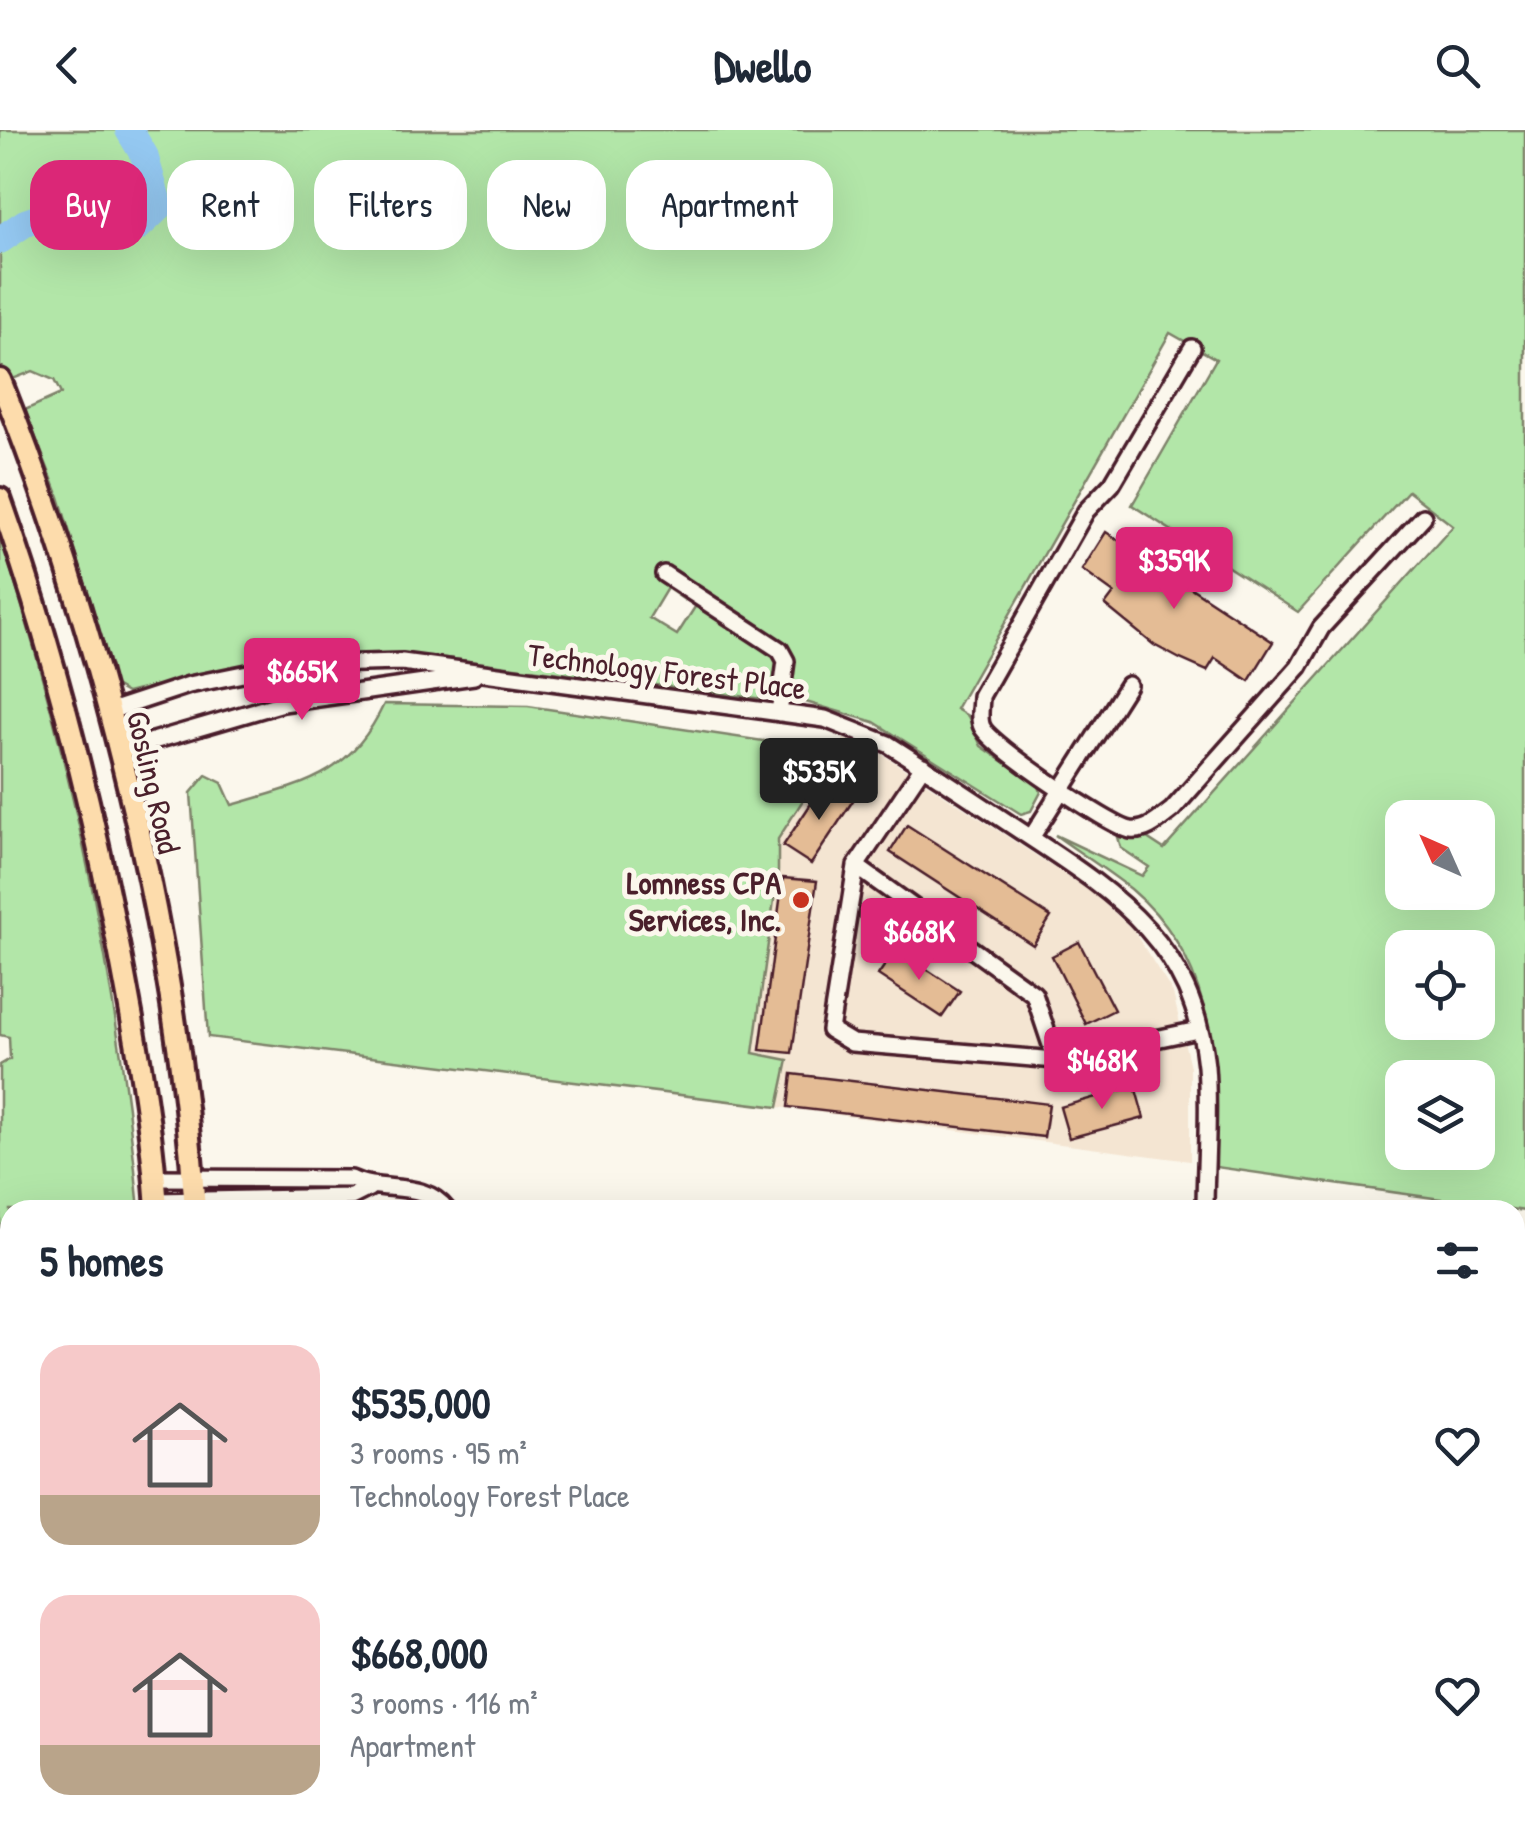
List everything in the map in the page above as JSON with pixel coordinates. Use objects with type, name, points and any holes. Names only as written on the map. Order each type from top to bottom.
[{"type":"main road","name":"Gosling Road","points":[[0,380],[55,525],[119,751],[168,997],[195,1200]]},
{"type":"main road","name":"Gosling Road","points":[[0,499],[48,640],[95,826],[130,1003],[156,1200]]},
{"type":"street","points":[[1192,348],[1112,484],[1086,510],[981,696],[980,724],[994,744],[1130,830],[1148,828],[1172,810],[1299,667],[1321,628],[1423,517]]},
{"type":"street","points":[[664,574],[780,650],[786,661],[779,714]]},
{"type":"street","name":"Technology Forest Place","points":[[107,712],[189,685],[288,666],[402,662],[856,728],[923,766],[1093,878],[1130,907],[1154,934],[1178,969],[1206,1065],[1205,1200]]},
{"type":"street","name":"Technology Forest Place","points":[[119,751],[283,704],[478,675]]},
{"type":"street","points":[[1030,838],[1128,685]]},
{"type":"street","points":[[923,766],[856,866],[830,1030],[852,1043],[1056,1060],[1198,1030]]},
{"type":"street","points":[[856,866],[1034,994],[1056,1060]]},
{"type":"street","points":[[155,1178],[351,1179],[370,1188],[424,1191],[435,1200]]},
{"type":"street","points":[[284,1200],[351,1197],[370,1188]]},
{"type":"shaded area","points":[[844,739],[874,749],[1093,893],[1133,930],[1173,993],[1190,1067],[1190,1161],[778,1107],[787,1061],[753,1054],[778,871],[778,839]]},
{"type":"green space","points":[[0,130],[1525,130],[1525,1200],[1448,1200],[1216,1167],[1214,1090],[1206,1017],[1181,949],[1160,918],[1131,889],[1055,835],[1142,876],[1149,867],[1121,848],[1118,837],[1147,838],[1164,849],[1453,526],[1408,491],[1298,612],[1132,505],[1216,359],[1170,333],[956,709],[968,716],[981,746],[1039,786],[1041,792],[1031,811],[1021,814],[874,722],[792,698],[791,663],[681,592],[683,599],[667,588],[649,618],[677,635],[695,607],[702,606],[775,654],[780,663],[774,694],[763,699],[430,656],[361,655],[225,669],[127,693],[113,685],[107,674],[111,669],[59,497],[25,410],[61,394],[54,380],[33,371],[0,384]]},
{"type":"green space","points":[[0,535],[49,701],[88,869],[118,1038],[138,1200],[0,1200],[0,1065],[10,1059],[9,1037],[0,1035]]},
{"type":"green space","points":[[384,704],[528,706],[811,748],[832,755],[778,839],[778,871],[753,1053],[788,1060],[778,1107],[208,1037],[191,793],[206,775],[222,783],[232,805],[322,774],[356,748]]},
{"type":"building","points":[[1106,532],[1273,642],[1249,681],[1215,658],[1207,671],[1180,659],[1154,645],[1105,605],[1114,593],[1082,570]]},
{"type":"building","points":[[826,781],[854,799],[811,864],[783,846]]},
{"type":"building","points":[[907,825],[1051,917],[1033,945],[890,852]]},
{"type":"building","points":[[783,878],[817,881],[792,1053],[760,1050]]},
{"type":"building","points":[[1079,942],[1114,1010],[1086,1024],[1052,956]]},
{"type":"building","points":[[896,949],[960,991],[942,1017],[878,975]]},
{"type":"building","points":[[792,1074],[1049,1104],[1044,1137],[788,1107]]},
{"type":"building","points":[[1135,1086],[1144,1118],[1069,1138],[1060,1107]]},
{"type":"waterway","points":[[0,240],[25,223],[69,208],[106,226],[138,227],[159,207],[144,155],[129,130]]},
{"type":"place","name":"Lomness CPA Services, Inc.","points":[[801,900]]}]
